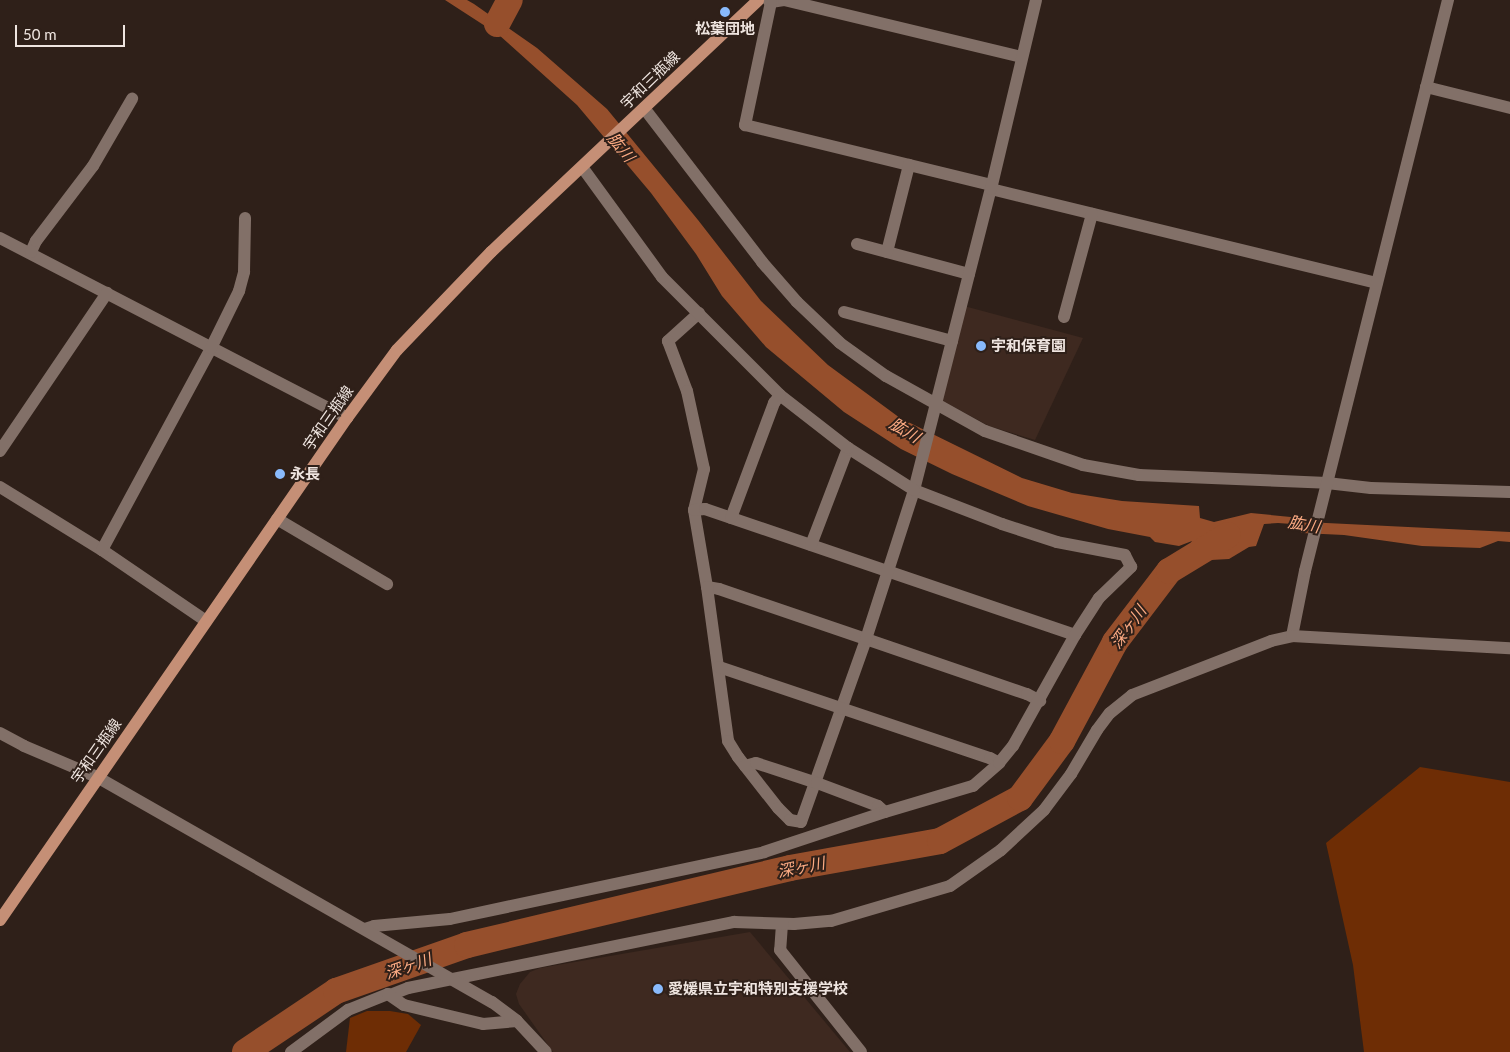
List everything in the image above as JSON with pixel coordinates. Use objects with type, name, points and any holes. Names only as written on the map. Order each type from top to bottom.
[{"type":"main road","name":"宇和三瓶線","points":[[0,920],[347,418],[397,350],[491,252],[641,111],[766,1]]},
{"type":"street","points":[[1021,57],[784,0],[766,1],[745,125],[909,165],[1092,214],[1377,283]]},
{"type":"street","points":[[801,822],[817,783],[914,490],[991,187],[1036,0]]},
{"type":"street","points":[[1292,636],[1305,571],[1448,0]]},
{"type":"street","points":[[1426,87],[1510,108]]},
{"type":"street","points":[[31,252],[36,241],[93,166],[132,99]]},
{"type":"street","points":[[641,111],[666,135],[685,164],[762,262],[797,302],[840,343],[886,376],[935,407],[986,431],[1083,465],[1139,475],[1326,487],[1510,492]]},
{"type":"street","points":[[364,929],[374,926],[411,924],[480,913],[616,882],[764,852],[885,812],[973,786],[999,763],[1013,746],[1040,701],[1075,635],[1099,598],[1131,567],[1125,555],[1057,542],[1002,524],[914,490],[848,448],[780,395],[662,277],[586,163]]},
{"type":"street","points":[[887,252],[909,165]]},
{"type":"street","points":[[1064,317],[1092,214]]},
{"type":"street","points":[[102,550],[211,348],[239,292],[244,272],[245,218]]},
{"type":"street","points":[[0,238],[31,252],[347,418]]},
{"type":"street","points":[[857,244],[969,274]]},
{"type":"street","points":[[0,451],[108,293]]},
{"type":"street","points":[[844,312],[952,341]]},
{"type":"street","points":[[699,313],[668,341],[687,391],[704,469],[694,510],[707,587],[728,741],[745,766],[790,820],[801,822],[819,834]]},
{"type":"street","points":[[731,518],[774,404],[780,395]]},
{"type":"street","points":[[811,545],[848,448]]},
{"type":"street","points":[[0,487],[102,550],[206,621]]},
{"type":"street","points":[[694,510],[706,509],[1075,635]]},
{"type":"street","points":[[277,519],[387,584]]},
{"type":"street","points":[[707,587],[719,589],[1027,694],[1040,701]]},
{"type":"street","points":[[291,1052],[348,1010],[374,998],[390,995],[447,976],[734,922],[782,924],[830,921],[950,886],[1001,850],[1044,810],[1071,774],[1096,730],[1110,713],[1132,695],[1225,658],[1292,636],[1510,648]]},
{"type":"street","points":[[718,667],[999,763]]},
{"type":"street","points":[[0,733],[24,746],[98,777],[492,1002],[517,1021],[546,1052]]},
{"type":"street","points":[[745,766],[756,763],[817,783],[878,806],[885,812]]},
{"type":"street","points":[[782,924],[780,950],[861,1052]]},
{"type":"street","points":[[390,995],[404,1005],[484,1024],[517,1021]]},
{"type":"shaded area","points":[[964,306],[1083,338],[1035,440],[989,426],[941,400]]},
{"type":"shaded area","points":[[1420,767],[1510,782],[1510,1052],[1364,1052],[1353,965],[1326,843]]},
{"type":"shaded area","name":"愛媛県立宇和特別支援学校","points":[[750,932],[850,1052],[553,1052],[519,1004],[516,994],[520,984],[530,972],[540,968]]},
{"type":"shaded area","points":[[367,1011],[390,1011],[408,1014],[421,1025],[406,1052],[346,1052],[350,1018]]},
{"type":"water","name":"肱川","points":[[445,0],[467,0],[474,4],[537,48],[607,109],[698,220],[761,301],[828,365],[900,418],[1022,478],[1072,493],[1122,501],[1199,506],[1200,518],[1214,522],[1251,513],[1301,518],[1306,522],[1510,532],[1510,542],[1498,541],[1480,548],[1422,546],[1344,535],[1302,533],[1292,524],[1278,523],[1264,524],[1256,546],[1249,547],[1229,559],[1211,560],[1188,547],[1192,541],[1179,546],[1155,542],[1150,537],[1108,529],[1028,506],[952,474],[901,449],[844,412],[766,347],[722,296],[696,254],[651,193],[577,105],[499,35]]},
{"type":"waterway","points":[[497,24],[510,0]]},
{"type":"waterway","name":"深ヶ川","points":[[245,1052],[336,991],[467,945],[790,868],[940,841],[1020,798],[1062,741],[1115,642],[1169,571],[1228,535]]},
{"type":"place","name":"松葉団地","points":[[725,12]]},
{"type":"place","name":"宇和保育園","points":[[981,346]]},
{"type":"place","name":"永長","points":[[280,474]]},
{"type":"place","name":"愛媛県立宇和特別支援学校","points":[[658,989]]}]
